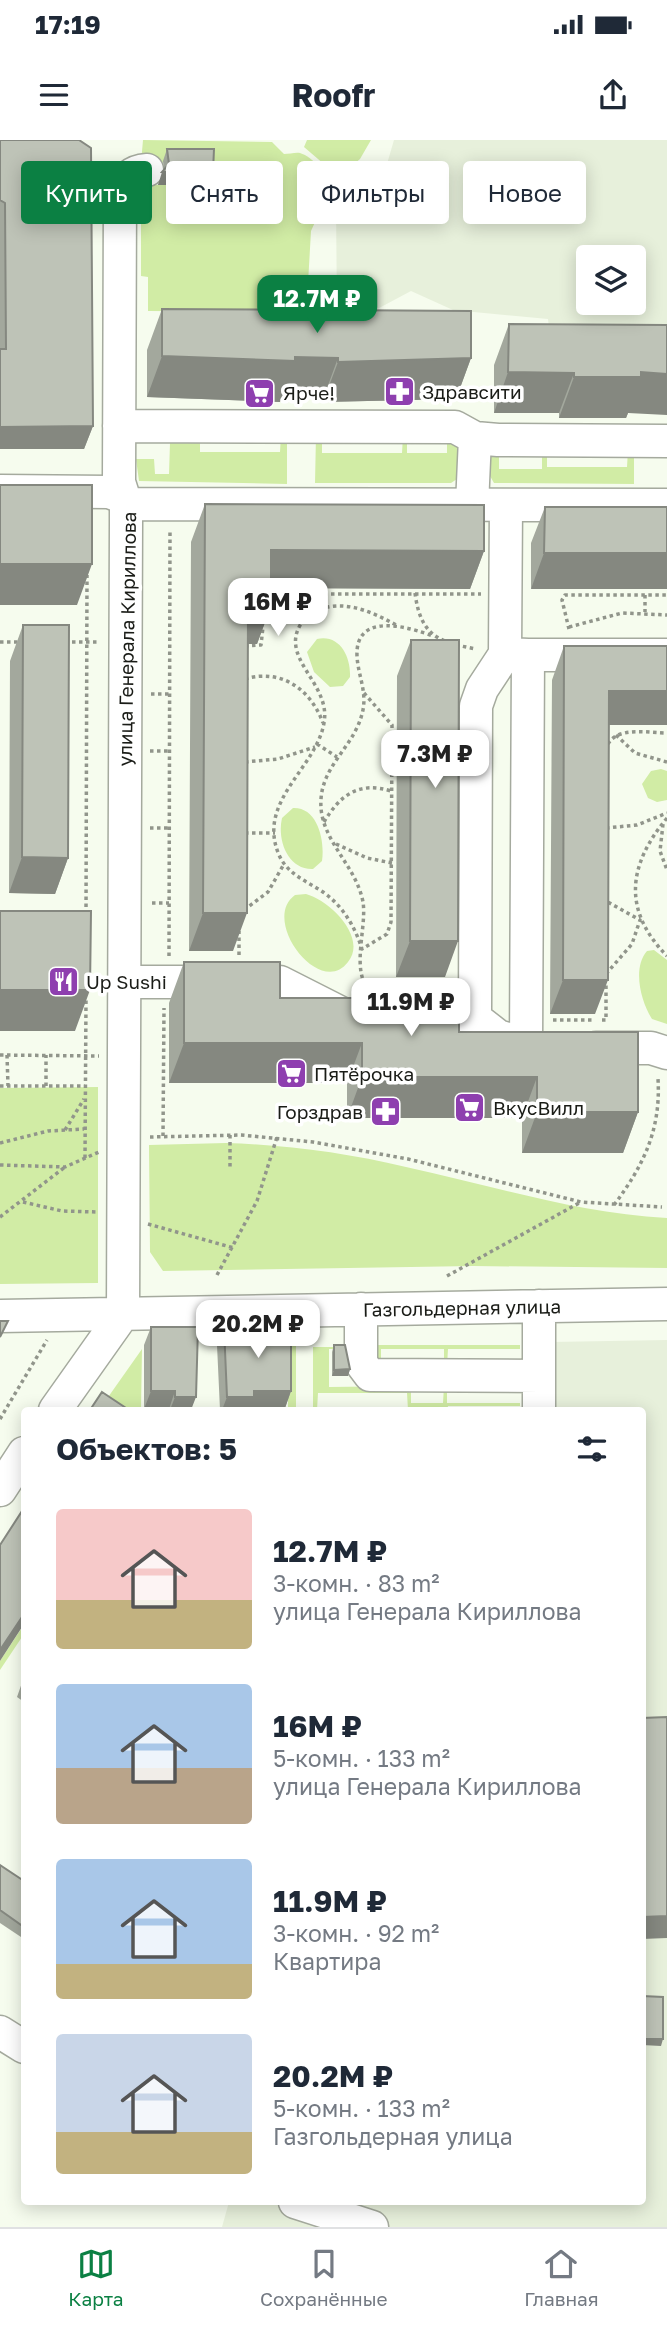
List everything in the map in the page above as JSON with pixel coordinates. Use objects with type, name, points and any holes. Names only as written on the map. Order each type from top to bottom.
[{"type":"street","points":[[120,224],[119,482],[126,504]]},
{"type":"street","points":[[119,426],[455,427],[475,438],[667,441]]},
{"type":"street","points":[[472,505],[475,438]]},
{"type":"street","points":[[0,491],[109,492],[120,496],[126,504]]},
{"type":"street","name":"улица Генерала Кириллова","points":[[123,1314],[126,504],[667,505]]},
{"type":"street","points":[[506,505],[517,655],[526,1046]]},
{"type":"street","points":[[475,1018],[476,706],[482,689],[517,655],[567,638],[667,655]]},
{"type":"street","points":[[124,982],[285,984],[343,1015],[389,1012],[475,1018],[498,1036],[526,1046],[651,1048],[667,1053]]},
{"type":"street","name":"Газгольдерная улица","points":[[0,1316],[667,1304]]},
{"type":"street","points":[[539,1306],[539,1407]]},
{"type":"street","points":[[361,1310],[361,1363],[370,1375],[539,1376]]},
{"type":"street","points":[[57,1407],[123,1314]]},
{"type":"street","points":[[0,1490],[21,1458]]},
{"type":"street","points":[[0,2032],[21,2045]]},
{"type":"street","points":[[304,2205],[372,2227]]},
{"type":"path","points":[[163,1136],[164,1004],[169,993],[170,523]]},
{"type":"path","points":[[87,575],[86,922],[124,922]]},
{"type":"path","points":[[264,598],[269,593],[452,594]]},
{"type":"path","points":[[415,593],[421,620],[433,636]]},
{"type":"path","points":[[667,595],[565,595],[562,600],[567,638],[622,613],[667,615]]},
{"type":"path","points":[[645,595],[645,612]]},
{"type":"path","points":[[362,949],[353,927],[335,903],[297,877],[285,864],[275,834],[281,801],[293,776],[316,745],[324,725],[322,696],[297,659],[294,648],[300,624],[313,612],[347,606],[369,611],[398,626],[452,644]]},
{"type":"path","points":[[240,652],[244,647],[262,643],[263,614]]},
{"type":"path","points":[[389,1012],[380,997],[364,983],[359,968],[364,917],[360,893],[352,870],[323,824],[322,787],[337,757],[358,726],[365,693],[357,654],[361,638],[374,627],[398,626]]},
{"type":"path","points":[[0,642],[28,642]]},
{"type":"path","points":[[55,642],[107,642]]},
{"type":"path","points":[[240,671],[240,680],[262,675],[290,681],[313,702],[324,725]]},
{"type":"path","points":[[362,949],[387,934],[391,927],[392,863],[392,725],[365,693]]},
{"type":"path","points":[[148,694],[169,694]]},
{"type":"path","points":[[616,735],[667,733]]},
{"type":"path","points":[[607,747],[616,735]]},
{"type":"path","points":[[616,735],[635,753],[667,762]]},
{"type":"path","points":[[240,762],[278,759],[316,745],[337,757]]},
{"type":"path","points":[[148,751],[169,751]]},
{"type":"path","points":[[323,824],[338,800],[352,790],[373,787],[392,791]]},
{"type":"path","points":[[606,840],[606,828],[637,825],[666,818]]},
{"type":"path","points":[[666,818],[660,851],[667,870]]},
{"type":"path","points":[[666,818],[645,849],[637,872],[635,899],[640,920],[648,935],[667,956]]},
{"type":"path","points":[[148,828],[169,828]]},
{"type":"path","points":[[239,833],[275,834]]},
{"type":"path","points":[[334,844],[367,858],[392,863]]},
{"type":"path","points":[[239,899],[239,912],[251,907],[268,892],[285,864]]},
{"type":"path","points":[[606,888],[606,913]]},
{"type":"path","points":[[606,901],[640,920]]},
{"type":"path","points":[[606,974],[632,944],[640,920]]},
{"type":"path","points":[[239,926],[239,982]]},
{"type":"path","points":[[550,1020],[606,1020],[606,961]]},
{"type":"path","points":[[85,1158],[86,989]]},
{"type":"path","points":[[0,1055],[106,1056]]},
{"type":"path","points":[[7,1055],[8,1086]]},
{"type":"path","points":[[46,1055],[46,1086]]},
{"type":"path","points":[[0,1086],[85,1086]]},
{"type":"path","points":[[65,1130],[85,1097]]},
{"type":"path","points":[[614,1205],[643,1158],[660,1108]]},
{"type":"path","points":[[0,1143],[85,1128]]},
{"type":"path","points":[[230,1135],[230,1170]]},
{"type":"path","points":[[0,1217],[23,1202],[65,1167],[123,1144],[163,1136],[277,1137],[397,1157],[581,1202],[662,1207]]},
{"type":"path","points":[[217,1275],[234,1248],[257,1201],[277,1137]]},
{"type":"path","points":[[0,1165],[65,1167]]},
{"type":"path","points":[[23,1202],[62,1211],[105,1212]]},
{"type":"path","points":[[447,1276],[581,1202]]},
{"type":"path","points":[[147,1224],[234,1248]]},
{"type":"path","points":[[0,1419],[61,1315]]},
{"type":"shaded area","points":[[394,140],[667,140],[667,327],[549,327],[548,319],[453,310],[411,291],[366,315],[337,313],[336,224],[449,224],[449,161],[388,161]]},
{"type":"shaded area","points":[[667,1340],[667,2227],[222,2227],[228,2205],[646,2205],[646,1407],[551,1407],[551,1342]]},
{"type":"green space","points":[[143,140],[272,142],[284,154],[300,153],[310,158],[313,161],[297,161],[297,224],[314,224],[311,231],[307,301],[300,312],[148,311],[148,277],[141,276],[141,224],[152,224],[152,185],[166,185],[166,224],[283,224],[283,161],[141,161]]},
{"type":"green space","points":[[307,140],[371,140],[358,161],[320,161],[304,147]]},
{"type":"green space","points":[[183,435],[200,435],[200,452],[280,452],[281,435],[287,435],[287,484],[139,481],[136,459],[154,459],[155,474],[169,474],[170,443]]},
{"type":"green space","points":[[316,435],[322,435],[322,453],[402,453],[403,436],[407,436],[407,453],[447,453],[447,436],[458,439],[457,479],[451,483],[315,483]]},
{"type":"green space","points":[[499,450],[499,469],[542,469],[542,450],[547,450],[547,467],[627,467],[628,450],[634,450],[634,484],[494,483],[490,476],[490,454]]},
{"type":"green space","points":[[317,639],[332,640],[346,655],[350,677],[343,686],[330,687],[314,672],[307,652]]},
{"type":"green space","points":[[651,771],[667,771],[667,800],[657,802],[648,798],[642,784]]},
{"type":"green space","points":[[293,808],[308,813],[314,819],[321,835],[322,861],[313,869],[304,868],[290,859],[283,844],[282,818]]},
{"type":"green space","points":[[306,894],[335,912],[350,931],[353,952],[348,962],[336,971],[323,971],[310,964],[298,952],[289,937],[285,921],[286,907],[295,895]]},
{"type":"green space","points":[[654,950],[667,960],[667,1024],[652,1019],[644,1004],[640,985],[642,958],[647,951]]},
{"type":"green space","points":[[98,1087],[98,1283],[0,1284],[0,1088]]},
{"type":"green space","points":[[226,1143],[339,1154],[439,1174],[568,1205],[667,1218],[667,1268],[473,1266],[163,1271],[150,1252],[149,1145]]},
{"type":"green space","points":[[288,1345],[296,1345],[296,1407],[288,1407]]},
{"type":"green space","points":[[370,1345],[520,1345],[520,1349],[448,1349],[447,1366],[444,1366],[444,1349],[381,1349],[381,1366]]},
{"type":"green space","points":[[313,1347],[351,1349],[329,1349],[329,1387],[411,1386],[411,1403],[443,1403],[444,1386],[447,1386],[447,1403],[520,1403],[520,1406],[408,1407],[407,1393],[318,1393],[317,1407],[313,1407]]},
{"type":"green space","points":[[142,1349],[141,1407],[101,1407]]},
{"type":"green space","points":[[21,1629],[21,1638],[0,1670],[0,1661]]},
{"type":"building","points":[[0,140],[79,140],[91,148],[91,161],[21,161],[21,224],[92,224],[93,426],[0,427],[0,349],[6,349],[5,203],[0,200]]},
{"type":"building","points":[[167,149],[214,149],[213,161],[169,161]]},
{"type":"building","points":[[162,309],[471,311],[471,358],[338,362],[338,358],[295,357],[295,361],[162,356]]},
{"type":"building","points":[[509,324],[667,325],[667,374],[641,372],[641,377],[574,377],[574,373],[508,372]]},
{"type":"building","points":[[0,485],[92,485],[92,564],[0,564]]},
{"type":"building","points":[[205,504],[484,505],[484,551],[271,550],[271,606],[248,606],[247,913],[203,913]]},
{"type":"building","points":[[545,507],[667,507],[667,553],[544,553]]},
{"type":"building","points":[[23,625],[69,625],[68,858],[22,857]]},
{"type":"building","points":[[411,640],[459,640],[458,941],[410,941]]},
{"type":"building","points":[[564,646],[667,646],[667,691],[609,691],[608,980],[563,980]]},
{"type":"building","points":[[0,911],[91,911],[90,990],[0,990]]},
{"type":"building","points":[[184,962],[280,962],[280,998],[459,998],[459,1032],[638,1032],[638,1112],[537,1112],[537,1077],[362,1077],[362,1043],[184,1043]]},
{"type":"building","points":[[0,1321],[8,1321],[0,1337]]},
{"type":"building","points":[[151,1327],[198,1327],[196,1397],[175,1397],[175,1391],[151,1391]]},
{"type":"building","points":[[224,1327],[291,1327],[291,1391],[254,1391],[254,1397],[227,1397]]},
{"type":"building","points":[[334,1345],[345,1345],[350,1369],[334,1370]]},
{"type":"building","points":[[102,1392],[124,1407],[92,1407]]},
{"type":"building","points":[[21,1513],[21,1618],[0,1650],[0,1545]]},
{"type":"building","points":[[667,1717],[667,1916],[646,1917],[646,1718]]},
{"type":"building","points":[[0,1865],[21,1879],[21,1925],[0,1910]]},
{"type":"building","points":[[646,1996],[663,1997],[663,2039],[646,2039]]},
{"type":"place","name":"Здравсити","points":[[399,392]]},
{"type":"place","name":"Ярче!","points":[[260,393]]},
{"type":"place","name":"Up Sushi","points":[[63,982]]},
{"type":"place","name":"Пятёрочка","points":[[291,1074]]},
{"type":"place","name":"ВкусВилл","points":[[470,1108]]},
{"type":"place","name":"Горздрав","points":[[386,1112]]}]
